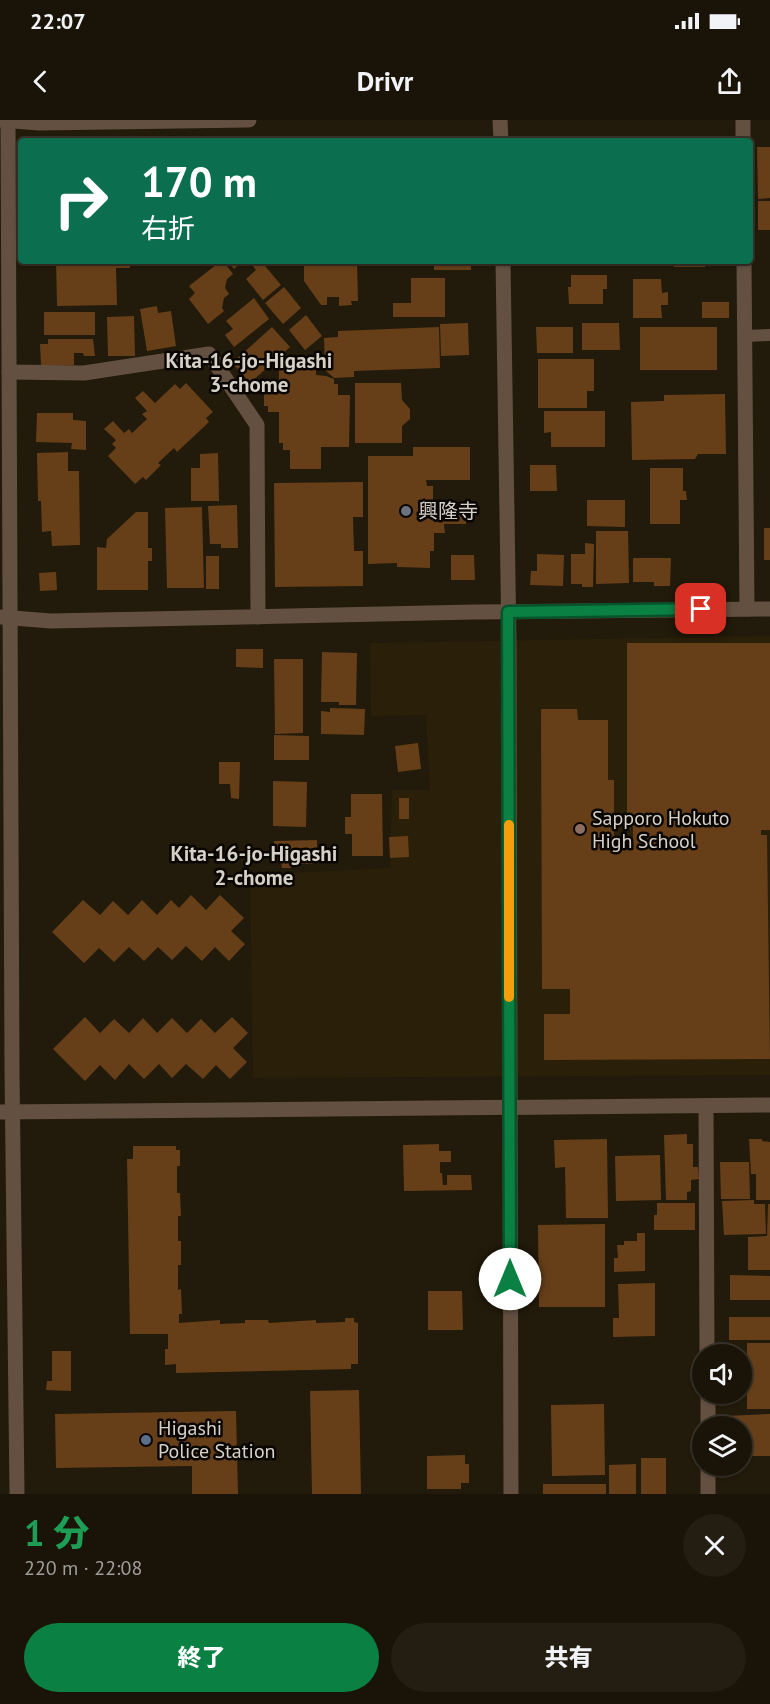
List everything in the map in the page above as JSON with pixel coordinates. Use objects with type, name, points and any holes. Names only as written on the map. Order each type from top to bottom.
[{"type":"street","points":[[0,120],[39,123],[249,120]]},
{"type":"street","points":[[8,120],[9,372],[5,617],[6,1112],[17,1494]]},
{"type":"street","points":[[500,120],[501,138]]},
{"type":"street","points":[[743,120],[743,138]]},
{"type":"street","points":[[502,264],[508,612],[511,1494]]},
{"type":"street","points":[[744,264],[747,609]]},
{"type":"street","points":[[9,372],[84,373],[209,354],[257,425],[258,617]]},
{"type":"street","points":[[5,617],[51,621],[770,609]]},
{"type":"street","points":[[6,1112],[770,1105]]},
{"type":"street","points":[[706,1106],[707,1344]]},
{"type":"street","points":[[708,1476],[708,1494]]},
{"type":"lane","points":[[744,336],[770,335]]},
{"type":"shaded area","name":"Sapporo Hokuto High School","points":[[770,636],[770,1075],[253,1078],[250,875],[390,868],[392,790],[430,790],[426,715],[371,716],[370,643]]},
{"type":"building","points":[[757,147],[770,147],[770,198],[758,199]]},
{"type":"building","points":[[758,201],[770,201],[770,230],[758,230]]},
{"type":"building","points":[[56,264],[130,264],[130,268],[116,268],[117,305],[57,306]]},
{"type":"building","points":[[217,264],[225,264],[233,274],[227,279],[225,288],[229,294],[224,298],[222,308],[224,311],[208,324],[189,299],[195,293],[189,286]]},
{"type":"building","points":[[230,264],[240,264],[234,269]]},
{"type":"building","points":[[264,264],[281,285],[263,300],[246,279],[256,270],[253,266]]},
{"type":"building","points":[[304,264],[357,264],[358,301],[351,301],[352,305],[339,306],[339,297],[327,297],[327,305],[321,305],[304,281]]},
{"type":"building","points":[[434,264],[471,264],[471,270],[434,270]]},
{"type":"building","points":[[674,264],[705,264],[705,267],[674,267]]},
{"type":"building","points":[[571,275],[607,275],[607,289],[603,289],[603,304],[569,304],[568,287],[571,287]]},
{"type":"building","points":[[411,278],[445,278],[445,317],[393,317],[393,303],[411,303]]},
{"type":"building","points":[[633,279],[661,279],[662,293],[668,292],[668,305],[661,305],[662,318],[633,318]]},
{"type":"building","points":[[284,287],[301,308],[283,324],[265,303]]},
{"type":"building","points":[[254,298],[269,319],[234,347],[225,335],[233,329],[226,321]]},
{"type":"building","points":[[702,302],[729,302],[729,318],[702,318]]},
{"type":"building","points":[[157,306],[158,313],[171,311],[176,346],[147,351],[140,309]]},
{"type":"building","points":[[44,312],[95,312],[95,335],[44,335]]},
{"type":"building","points":[[306,315],[322,336],[305,350],[289,330]]},
{"type":"building","points":[[134,316],[135,356],[108,356],[107,317]]},
{"type":"building","points":[[468,323],[469,355],[441,356],[440,324]]},
{"type":"building","points":[[582,323],[619,323],[620,350],[582,350]]},
{"type":"building","points":[[272,327],[290,347],[250,383],[232,363]]},
{"type":"building","points":[[439,327],[440,368],[354,371],[354,377],[334,378],[325,370],[324,338],[338,337],[338,331]]},
{"type":"building","points":[[536,327],[573,327],[573,353],[537,353]]},
{"type":"building","points":[[640,327],[717,327],[717,370],[640,370]]},
{"type":"building","points":[[48,339],[93,339],[95,356],[74,353],[74,365],[41,365],[40,344],[48,344]]},
{"type":"building","points":[[279,358],[306,358],[306,363],[313,363],[313,367],[316,367],[316,375],[334,379],[334,384],[338,384],[338,395],[350,395],[349,447],[321,447],[321,469],[290,469],[290,450],[283,450],[283,443],[279,443],[279,412],[268,412],[268,406],[264,406],[264,381],[279,381]]},
{"type":"building","points":[[538,359],[594,359],[594,391],[587,391],[587,408],[538,408]]},
{"type":"building","points":[[186,383],[213,412],[206,418],[209,422],[177,452],[174,448],[158,463],[161,465],[146,480],[143,477],[135,484],[108,456],[116,448],[112,444],[116,440],[104,429],[113,421],[124,433],[129,429],[132,433],[147,419],[142,414],[147,411],[135,398],[143,391],[155,403],[175,384],[180,389]]},
{"type":"building","points":[[355,383],[401,383],[402,400],[410,409],[410,419],[402,426],[402,443],[355,443]]},
{"type":"building","points":[[725,394],[726,454],[698,454],[695,459],[632,460],[631,402],[664,401],[664,395]]},
{"type":"building","points":[[544,411],[605,411],[605,447],[551,447],[551,432],[544,433]]},
{"type":"building","points":[[37,413],[73,413],[73,420],[86,421],[86,450],[71,449],[72,443],[36,442]]},
{"type":"building","points":[[413,447],[470,447],[470,480],[426,480],[427,486],[433,486],[433,502],[443,503],[443,513],[467,513],[466,524],[444,524],[445,533],[434,533],[434,551],[430,551],[430,568],[397,567],[397,563],[368,564],[368,456],[413,456]]},
{"type":"building","points":[[68,452],[68,471],[79,471],[80,545],[52,546],[51,531],[42,532],[41,501],[38,501],[37,453]]},
{"type":"building","points":[[218,453],[219,501],[191,501],[191,468],[200,468],[200,454]]},
{"type":"building","points":[[530,465],[556,465],[557,491],[530,491]]},
{"type":"building","points":[[650,468],[683,468],[683,491],[686,491],[687,500],[680,500],[680,524],[650,524]]},
{"type":"building","points":[[363,482],[363,517],[353,517],[354,551],[363,551],[363,586],[275,587],[274,483]]},
{"type":"building","points":[[587,500],[625,500],[625,527],[587,526]]},
{"type":"building","points":[[237,505],[238,548],[221,548],[221,544],[210,544],[208,506]]},
{"type":"building","points":[[202,507],[204,588],[167,588],[165,508]]},
{"type":"building","points":[[136,512],[148,512],[148,548],[152,548],[152,561],[148,561],[148,590],[97,590],[97,547],[106,548],[107,539]]},
{"type":"building","points":[[764,528],[770,528],[770,560],[764,560]]},
{"type":"building","points":[[596,531],[628,531],[629,583],[596,584]]},
{"type":"building","points":[[585,543],[594,544],[593,587],[571,584],[571,554],[585,554]]},
{"type":"building","points":[[537,554],[564,555],[563,586],[530,585],[531,571],[537,571]]},
{"type":"building","points":[[451,555],[474,555],[475,580],[451,580]]},
{"type":"building","points":[[206,556],[219,556],[219,589],[206,589]]},
{"type":"building","points":[[633,558],[671,558],[670,586],[654,586],[654,582],[633,582]]},
{"type":"building","points":[[56,572],[57,590],[40,591],[39,573]]},
{"type":"building","points":[[627,643],[770,643],[770,830],[761,830],[761,835],[767,835],[770,1059],[544,1060],[544,1014],[570,1014],[570,989],[542,989],[541,709],[577,709],[578,720],[608,720],[608,780],[614,780],[614,839],[633,839],[633,827],[627,827]]},
{"type":"building","points":[[236,649],[263,649],[263,668],[236,667]]},
{"type":"building","points":[[322,652],[357,653],[356,705],[321,702]]},
{"type":"building","points":[[274,659],[303,659],[303,733],[275,734]]},
{"type":"building","points":[[330,708],[365,709],[364,735],[321,734],[321,711],[330,712]]},
{"type":"building","points":[[274,735],[309,736],[309,760],[274,760]]},
{"type":"building","points":[[418,743],[421,769],[398,772],[395,746]]},
{"type":"building","points":[[219,762],[240,762],[239,799],[231,798],[230,784],[219,784]]},
{"type":"building","points":[[273,781],[307,782],[306,827],[273,826]]},
{"type":"building","points":[[351,794],[382,794],[383,856],[352,856],[352,834],[345,834],[345,817],[351,817]]},
{"type":"building","points":[[399,798],[409,798],[409,819],[399,819]]},
{"type":"building","points":[[408,836],[409,857],[390,858],[389,837]]},
{"type":"building","points":[[317,840],[317,848],[311,848],[312,864],[298,864],[298,861],[291,861],[291,868],[282,868],[281,861],[274,861],[274,841]]},
{"type":"building","points":[[191,895],[206,910],[220,895],[244,918],[231,931],[245,944],[229,961],[215,947],[202,961],[186,946],[172,960],[158,947],[144,961],[129,947],[114,962],[99,948],[84,963],[52,932],[83,900],[100,915],[113,901],[128,915],[142,900],[157,915],[171,900],[179,908]]},
{"type":"building","points":[[85,1017],[100,1033],[114,1019],[129,1033],[143,1018],[157,1033],[172,1018],[187,1033],[201,1019],[215,1033],[232,1017],[248,1033],[233,1048],[247,1062],[230,1079],[216,1065],[203,1079],[186,1064],[172,1078],[159,1064],[144,1079],[129,1064],[115,1080],[100,1065],[85,1081],[53,1049]]},
{"type":"building","points":[[687,1134],[687,1144],[693,1144],[693,1167],[698,1167],[699,1179],[691,1180],[691,1191],[687,1192],[687,1200],[666,1200],[664,1135]]},
{"type":"building","points":[[607,1139],[608,1218],[566,1218],[565,1167],[555,1168],[554,1140]]},
{"type":"building","points":[[749,1139],[762,1139],[762,1141],[770,1142],[770,1200],[756,1200],[756,1174],[751,1174]]},
{"type":"building","points":[[439,1144],[439,1151],[451,1151],[451,1162],[440,1162],[443,1185],[447,1185],[447,1175],[471,1175],[472,1190],[404,1191],[403,1145]]},
{"type":"building","points":[[133,1146],[176,1146],[176,1150],[180,1150],[180,1166],[177,1166],[177,1193],[180,1193],[181,1216],[178,1216],[181,1265],[178,1265],[178,1290],[181,1289],[182,1314],[179,1314],[179,1323],[220,1320],[220,1324],[245,1323],[245,1320],[268,1320],[269,1323],[316,1320],[316,1323],[345,1322],[345,1318],[354,1318],[354,1322],[358,1323],[358,1364],[351,1364],[351,1369],[176,1373],[176,1364],[165,1365],[168,1334],[130,1334],[127,1159],[133,1159]]},
{"type":"building","points":[[660,1155],[661,1200],[616,1201],[615,1156]]},
{"type":"building","points":[[720,1162],[749,1162],[750,1199],[721,1199]]},
{"type":"building","points":[[754,1200],[754,1204],[765,1204],[766,1234],[724,1235],[722,1201]]},
{"type":"building","points":[[657,1203],[695,1203],[695,1230],[654,1230]]},
{"type":"building","points":[[768,1204],[770,1204],[770,1270],[748,1270],[748,1237],[767,1236]]},
{"type":"building","points":[[605,1224],[605,1307],[539,1307],[538,1225]]},
{"type":"building","points":[[637,1233],[645,1233],[645,1271],[614,1272],[614,1258],[618,1258],[617,1245],[624,1245],[624,1241],[637,1241]]},
{"type":"building","points":[[730,1275],[770,1276],[770,1300],[730,1300]]},
{"type":"building","points":[[655,1283],[655,1336],[613,1337],[613,1318],[619,1318],[618,1284]]},
{"type":"building","points":[[428,1291],[462,1291],[463,1330],[428,1330]]},
{"type":"building","points":[[729,1317],[770,1317],[770,1340],[729,1340]]},
{"type":"building","points":[[770,1343],[770,1409],[747,1409],[747,1404],[752,1404],[752,1344],[747,1344]]},
{"type":"building","points":[[52,1351],[71,1351],[71,1391],[46,1390],[47,1381],[52,1381]]},
{"type":"building","points":[[359,1390],[361,1494],[312,1494],[310,1391]]},
{"type":"building","points":[[604,1404],[605,1475],[552,1476],[551,1405]]},
{"type":"building","name":"Higashi Police Station","points":[[236,1411],[238,1494],[192,1494],[192,1466],[56,1468],[55,1414]]},
{"type":"building","points":[[770,1414],[770,1456],[752,1456],[752,1416],[726,1416]]},
{"type":"building","points":[[465,1455],[465,1464],[469,1464],[469,1483],[461,1483],[461,1489],[427,1489],[427,1456]]},
{"type":"building","points":[[641,1458],[666,1458],[666,1494],[641,1494]]},
{"type":"building","points":[[636,1464],[636,1494],[609,1494],[609,1465]]},
{"type":"building","points":[[543,1484],[606,1484],[606,1494],[543,1494]]},
{"type":"slow traffic","points":[[509,825],[509,997]]},
{"type":"place","name":"興隆寺","points":[[406,511]]},
{"type":"place","name":"Sapporo Hokuto High School","points":[[580,829]]},
{"type":"place","name":"Higashi Police Station","points":[[146,1440]]},
{"type":"district","name":"Kita-16-jo-Higashi 3-chome","points":[[249,372]]},
{"type":"district","name":"Kita-16-jo-Higashi 2-chome","points":[[254,865]]},
{"type":"route","points":[[510,1279],[508,612],[701,609]]}]
